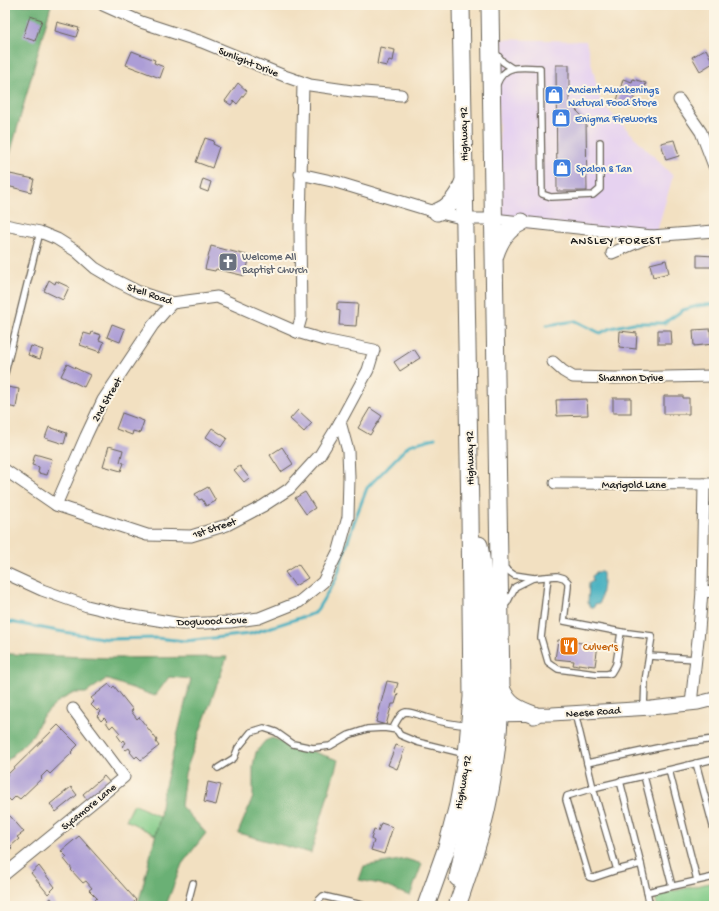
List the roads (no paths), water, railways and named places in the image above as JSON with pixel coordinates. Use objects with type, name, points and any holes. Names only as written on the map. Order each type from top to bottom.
[{"type":"main road","name":"Highway 92","points":[[457,906],[482,827],[491,785],[496,746],[481,718],[486,660],[484,578],[479,546],[470,514],[461,5]]},
{"type":"main road","name":"Highway 92","points":[[426,906],[454,823],[467,755],[481,718],[501,688],[490,5]]},
{"type":"main road","points":[[436,212],[445,208],[454,201],[464,181]]},
{"type":"main road","points":[[494,261],[502,238],[512,228],[522,222]]},
{"type":"main road","points":[[501,688],[507,700],[511,704],[528,715]]},
{"type":"main road","points":[[496,746],[511,723],[519,717],[528,715]]},
{"type":"main road","points":[[457,906],[456,887],[459,868],[473,807],[484,744],[481,718]]},
{"type":"main road","points":[[435,906],[438,872]]},
{"type":"street","name":"Sunlight Drive","points":[[103,5],[141,22],[202,42],[303,83],[352,91],[401,95]]},
{"type":"street","points":[[297,332],[301,318],[300,174],[303,83]]},
{"type":"street","points":[[679,100],[701,132],[714,166]]},
{"type":"street","points":[[300,174],[336,182],[436,212],[465,219],[493,219],[652,236],[714,231]]},
{"type":"street","name":"Stell Road","points":[[5,225],[40,232],[57,239],[76,251],[95,268],[139,292],[172,302],[217,297],[297,332],[324,340],[374,350]]},
{"type":"street","points":[[612,254],[652,236]]},
{"type":"street","name":"2nd Street","points":[[56,505],[103,400],[153,325],[172,302]]},
{"type":"street","name":"1st Street","points":[[5,470],[56,505],[147,535],[191,536],[227,525],[263,506],[289,489],[320,455],[368,370],[374,350]]},
{"type":"street","name":"Shannon Drive","points":[[553,362],[573,377],[615,378],[714,376]]},
{"type":"street","name":"Dogwood Cove","points":[[5,573],[42,590],[87,606],[121,614],[182,624],[230,622],[259,618],[299,602],[323,582],[339,550],[348,517],[348,451],[340,422]]},
{"type":"street","name":"Marigold Lane","points":[[555,483],[709,484]]},
{"type":"street","points":[[691,704],[699,630],[709,484]]},
{"type":"street","points":[[702,591],[714,592]]},
{"type":"street","name":"Neese Road","points":[[481,718],[671,706],[691,704],[714,699]]},
{"type":"street","name":"Sycamore Lane","points":[[5,874],[124,777],[73,709]]},
{"type":"lane","points":[[490,45],[503,62],[512,68]]},
{"type":"lane","points":[[491,99],[499,78],[506,70],[512,68],[540,68],[542,194],[552,197],[594,195],[600,189],[600,142]]},
{"type":"lane","points":[[5,373],[40,232]]},
{"type":"lane","points":[[499,564],[514,575],[534,578],[557,576],[564,578],[568,582],[564,621],[621,632],[652,636],[645,681],[644,708]]},
{"type":"lane","points":[[548,577],[541,638],[548,662],[558,669],[596,674],[606,674],[611,672],[616,664],[621,632]]},
{"type":"lane","points":[[500,607],[507,603],[515,587],[534,578]]},
{"type":"lane","points":[[649,656],[696,659]]},
{"type":"lane","points":[[467,755],[417,742],[400,735],[394,726],[400,715],[406,712],[459,725],[481,718]]},
{"type":"lane","points":[[574,713],[593,788],[617,870]]},
{"type":"lane","points":[[218,768],[234,758],[238,748],[251,732],[264,728],[276,732],[293,744],[313,748],[330,746],[349,735],[367,729],[384,728],[397,730]]},
{"type":"lane","points":[[587,763],[671,745],[714,739]]},
{"type":"lane","points":[[641,864],[593,878],[589,877],[566,800],[567,796],[620,781],[714,759]]},
{"type":"lane","points":[[696,763],[714,830]]},
{"type":"lane","points":[[669,770],[697,880]]},
{"type":"lane","points":[[644,776],[672,886]]},
{"type":"lane","points":[[620,781],[650,906]]},
{"type":"lane","points":[[647,892],[714,877]]},
{"type":"lane","points":[[187,906],[193,883]]},
{"type":"lane","points":[[316,906],[318,901],[323,896],[362,906]]},
{"type":"water","points":[[596,572],[603,573],[603,584],[600,603],[595,604],[594,607],[591,607],[588,603],[589,583],[593,581],[592,576]]},
{"type":"waterway","points":[[547,325],[576,321],[600,333],[611,328],[633,323],[664,323],[683,310],[697,306],[714,304]]},
{"type":"waterway","points":[[5,621],[108,639],[156,638],[185,641],[250,634],[315,613],[336,579],[354,522],[367,488],[409,445],[435,438]]},
{"type":"place","name":"Ancient Awakenings Natural Food Store","points":[[554,95]]},
{"type":"place","name":"Enigma Fireworks","points":[[561,118]]},
{"type":"place","name":"Spalon & Tan","points":[[562,168]]},
{"type":"place","name":"Welcome All Baptist Church","points":[[228,262]]},
{"type":"place","name":"Culver's","points":[[569,646]]},
{"type":"district","name":"ANSLEY FOREST","points":[[616,240]]}]
